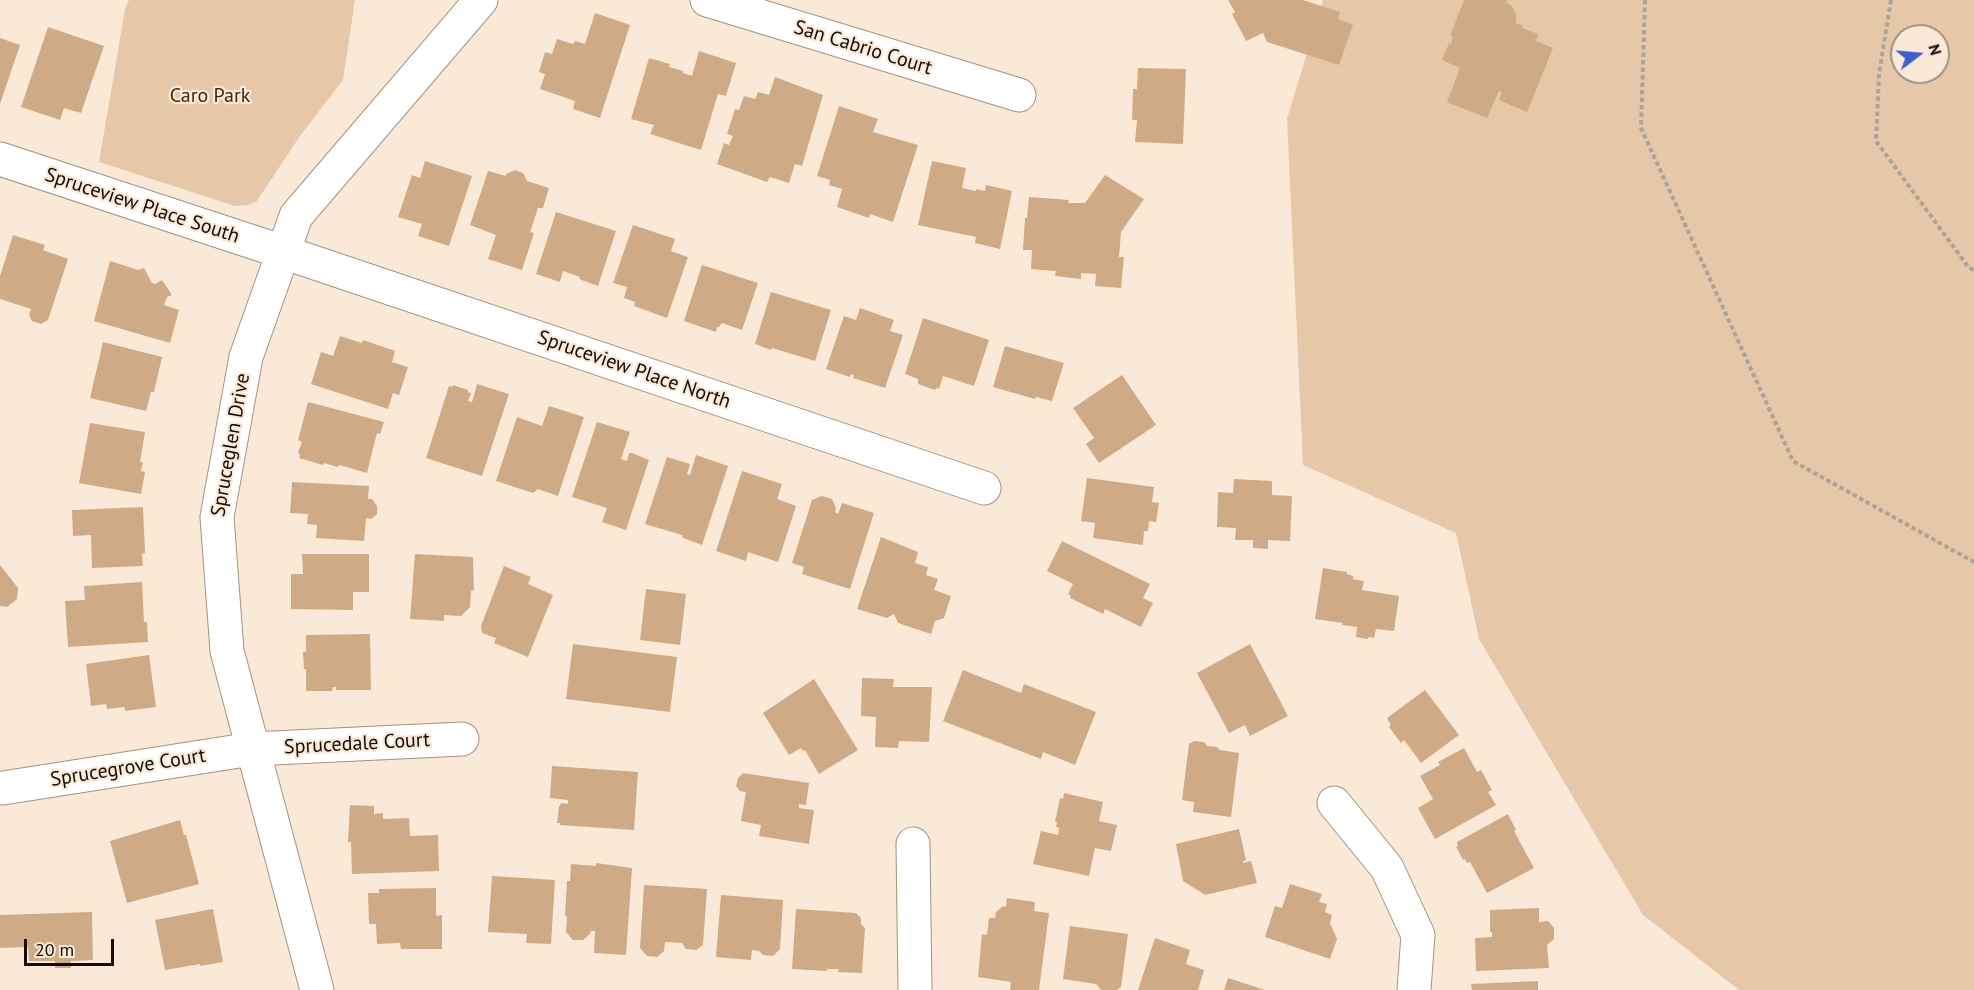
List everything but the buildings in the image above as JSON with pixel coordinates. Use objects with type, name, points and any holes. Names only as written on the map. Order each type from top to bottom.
[{"type":"street","name":"Spruceglen Drive","points":[[317,990],[227,651],[217,517],[246,357],[296,216],[481,0]]},
{"type":"street","name":"San Cabrio Court","points":[[707,0],[1019,95]]},
{"type":"street","name":"Spruceview Place South","points":[[0,159],[283,252]]},
{"type":"street","name":"Spruceview Place North","points":[[283,252],[984,488]]},
{"type":"street","name":"Sprucedale Court","points":[[252,749],[462,739]]},
{"type":"street","name":"Sprucegrove Court","points":[[3,788],[252,749]]},
{"type":"street","points":[[1334,803],[1388,868],[1418,935],[1414,990]]},
{"type":"street","points":[[914,844],[915,990]]},
{"type":"path","points":[[1644,0],[1641,128],[1793,460],[1974,562]]},
{"type":"path","points":[[1891,0],[1880,74],[1876,141],[1969,268],[1974,270]]},
{"type":"green space","name":"Caro Park","points":[[129,0],[355,0],[343,80],[300,136],[257,201],[248,205],[235,206],[99,162],[125,9]]},
{"type":"green space","points":[[1323,0],[1974,0],[1974,990],[1739,990],[1643,915],[1479,639],[1456,533],[1303,465],[1287,119]]}]
